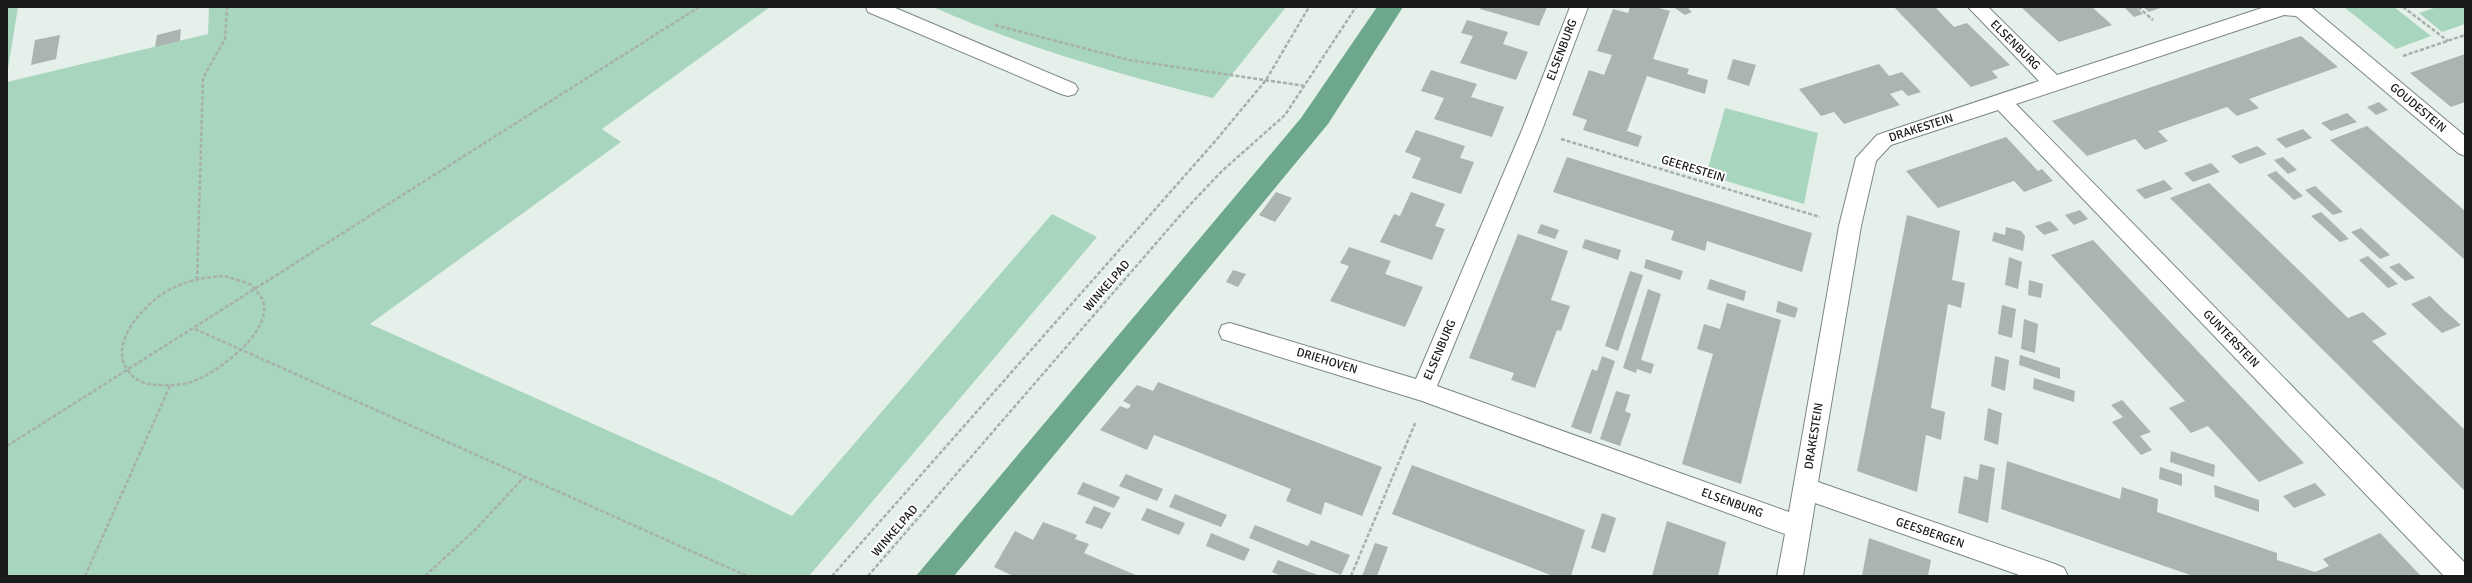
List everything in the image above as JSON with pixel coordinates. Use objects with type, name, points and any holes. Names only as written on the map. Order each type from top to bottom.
[{"type":"street","name":"ELSENBURG","points":[[1579,7],[1532,130],[1426,392],[1798,527]]},
{"type":"street","name":"ELSENBURG","points":[[1977,7],[2054,84]]},
{"type":"street","points":[[877,8],[1068,89]]},
{"type":"street","name":"DRAKESTEIN","points":[[1790,576],[1850,226],[1866,158],[1884,140],[2283,8],[2295,8]]},
{"type":"street","name":"GOUDESTEIN","points":[[2295,8],[2305,12],[2465,148]]},
{"type":"street","name":"GUNTERSTEIN","points":[[2002,102],[2461,576]]},
{"type":"street","name":"DRIEHOVEN","points":[[1230,332],[1426,392]]},
{"type":"street","name":"GEESBERGEN","points":[[1806,489],[2055,576]]},
{"type":"path","points":[[197,280],[203,78],[208,64],[221,47],[227,33],[227,7]]},
{"type":"path","points":[[7,446],[699,7]]},
{"type":"path","name":"WINKELPAD","points":[[832,576],[1217,139],[1266,80],[1309,7]]},
{"type":"path","name":"WINKELPAD","points":[[868,576],[1184,211],[1222,171],[1285,115],[1356,7]]},
{"type":"path","points":[[2403,7],[2448,41]]},
{"type":"path","points":[[992,24],[1129,60],[1304,86]]},
{"type":"path","points":[[2370,68],[2465,35]]},
{"type":"path","name":"GEERESTEIN","points":[[1532,130],[1850,226]]},
{"type":"path","points":[[225,276],[248,282],[256,289],[263,302],[263,317],[256,334],[243,351],[227,364],[209,375],[189,382],[170,386],[151,385],[136,379],[126,370],[121,357],[122,342],[129,327],[142,311],[158,297],[177,287],[197,280],[225,276]]},
{"type":"path","points":[[194,328],[747,576]]},
{"type":"path","points":[[85,576],[170,386]]},
{"type":"path","points":[[1351,576],[1426,392]]},
{"type":"path","points":[[425,576],[458,549],[492,515],[525,476]]},
{"type":"shaded area","points":[[7,7],[18,7],[7,75]]},
{"type":"shaded area","points":[[209,7],[770,7],[602,129],[621,142],[370,324],[718,480],[792,516],[1052,214],[1097,237],[809,576],[7,576],[7,82],[208,34]]},
{"type":"shaded area","points":[[933,7],[1286,7],[1213,98],[1107,69],[1036,47]]},
{"type":"shaded area","points":[[1377,7],[1403,7],[1328,124],[954,576],[916,576],[1301,118]]},
{"type":"shaded area","points":[[2344,7],[2394,7],[2431,36],[2396,49]]},
{"type":"shaded area","points":[[2437,7],[2465,7],[2465,24],[2442,32],[2419,13]]},
{"type":"shaded area","points":[[1725,108],[1818,133],[1804,204],[1706,175]]},
{"type":"building","points":[[1481,7],[1547,7],[1539,26],[1480,9]]},
{"type":"building","points":[[1630,7],[1655,7],[1670,11],[1653,59],[1689,69],[1687,74],[1708,80],[1705,94],[1647,76],[1627,131],[1642,136],[1638,147],[1583,130],[1587,120],[1572,115],[1589,70],[1604,75],[1612,55],[1597,51],[1613,9],[1628,13]]},
{"type":"building","points":[[1673,7],[1687,7],[1692,12],[1685,15]]},
{"type":"building","points":[[1894,7],[1939,7],[1936,8],[1954,27],[1967,23],[2010,65],[1992,71],[1998,78],[1971,87]]},
{"type":"building","points":[[2021,7],[2092,7],[2112,25],[2059,42]]},
{"type":"building","points":[[2124,7],[2136,7],[2143,14],[2134,17]]},
{"type":"building","points":[[2143,7],[2163,7],[2149,12]]},
{"type":"building","points":[[1467,20],[1508,32],[1503,44],[1528,52],[1516,80],[1460,63],[1473,36],[1461,33]]},
{"type":"building","points":[[181,29],[180,41],[155,47],[157,35]]},
{"type":"building","points":[[60,35],[56,59],[31,65],[35,40]]},
{"type":"building","points":[[2301,36],[2338,67],[2249,99],[2259,108],[2237,116],[2227,107],[2158,131],[2168,141],[2145,150],[2135,139],[2087,156],[2052,121]]},
{"type":"building","points":[[2465,54],[2465,102],[2451,107],[2410,73]]},
{"type":"building","points":[[1733,59],[1756,65],[1749,86],[1727,79]]},
{"type":"building","points":[[1879,64],[1889,76],[1902,72],[1921,92],[1908,96],[1902,90],[1890,94],[1900,105],[1844,124],[1834,112],[1821,116],[1799,89]]},
{"type":"building","points":[[1431,70],[1477,84],[1471,97],[1504,107],[1492,137],[1434,119],[1444,98],[1421,91]]},
{"type":"building","points":[[2379,102],[2388,110],[2376,115],[2367,107]]},
{"type":"building","points":[[2347,113],[2357,122],[2331,131],[2321,123]]},
{"type":"building","points":[[2367,126],[2465,211],[2465,260],[2330,140]]},
{"type":"building","points":[[2303,129],[2312,138],[2286,148],[2276,139]]},
{"type":"building","points":[[1416,130],[1465,146],[1460,158],[1474,162],[1461,194],[1412,178],[1421,158],[1405,152]]},
{"type":"building","points":[[2006,137],[2038,171],[2042,169],[2053,181],[2024,192],[2014,181],[1938,208],[1906,171]]},
{"type":"building","points":[[2257,146],[2267,154],[2240,164],[2231,156]]},
{"type":"building","points":[[1567,157],[1812,233],[1802,272],[1707,241],[1705,251],[1671,240],[1674,231],[1553,192]]},
{"type":"building","points":[[2283,157],[2297,170],[2288,174],[2274,160]]},
{"type":"building","points":[[2211,163],[2220,172],[2193,182],[2184,173]]},
{"type":"building","points":[[2276,171],[2303,196],[2294,200],[2267,175]]},
{"type":"building","points":[[2164,180],[2173,189],[2145,199],[2136,190]]},
{"type":"building","points":[[2209,183],[2348,318],[2363,312],[2387,334],[2372,341],[2465,430],[2465,491],[2170,198]]},
{"type":"building","points":[[2315,186],[2343,212],[2333,215],[2305,190]]},
{"type":"building","points":[[1276,192],[1292,198],[1275,222],[1259,215]]},
{"type":"building","points":[[1411,192],[1445,204],[1435,226],[1445,229],[1432,260],[1380,242],[1394,214],[1400,216]]},
{"type":"building","points":[[2080,210],[2088,219],[2074,225],[2065,215]]},
{"type":"building","points":[[2321,212],[2349,239],[2340,242],[2311,216]]},
{"type":"building","points":[[1907,215],[1960,231],[1952,280],[1965,283],[1961,308],[1948,304],[1931,408],[1945,412],[1941,440],[1926,435],[1917,492],[1857,471]]},
{"type":"building","points":[[2050,221],[2059,230],[2044,235],[2035,226]]},
{"type":"building","points":[[1541,224],[1559,230],[1555,239],[1537,233]]},
{"type":"building","points":[[2006,227],[2021,231],[2025,236],[2023,251],[1992,241],[1994,232],[2005,235]]},
{"type":"building","points":[[2361,228],[2390,255],[2380,259],[2351,232]]},
{"type":"building","points":[[1518,234],[1568,251],[1551,300],[1570,306],[1561,331],[1557,330],[1535,388],[1511,380],[1514,373],[1469,358]]},
{"type":"building","points":[[1585,239],[1621,250],[1618,260],[1582,248]]},
{"type":"building","points":[[2093,240],[2304,463],[2259,482],[2208,426],[2191,433],[2169,408],[2185,401],[2051,255]]},
{"type":"building","points":[[1349,247],[1391,261],[1385,274],[1423,287],[1405,327],[1330,301],[1349,266],[1340,263]]},
{"type":"building","points":[[2368,256],[2398,284],[2388,288],[2359,260]]},
{"type":"building","points":[[2009,257],[2022,262],[2018,289],[2005,285]]},
{"type":"building","points":[[1646,259],[1683,271],[1680,280],[1644,268]]},
{"type":"building","points":[[2399,263],[2415,278],[2405,281],[2389,267]]},
{"type":"building","points":[[1233,270],[1246,274],[1238,287],[1226,282]]},
{"type":"building","points":[[1630,271],[1643,275],[1618,351],[1605,346]]},
{"type":"building","points":[[1710,279],[1746,291],[1744,301],[1707,289]]},
{"type":"building","points":[[2029,280],[2043,284],[2041,298],[2028,295]]},
{"type":"building","points":[[1648,289],[1661,294],[1641,360],[1654,364],[1651,374],[1637,369],[1636,373],[1623,368]]},
{"type":"building","points":[[2430,296],[2461,325],[2442,333],[2411,304]]},
{"type":"building","points":[[1778,301],[1798,308],[1795,318],[1776,312]]},
{"type":"building","points":[[1727,303],[1781,320],[1741,484],[1682,464],[1713,354],[1697,349],[1704,324],[1720,329]]},
{"type":"building","points":[[2002,305],[2016,309],[2012,338],[1998,334]]},
{"type":"building","points":[[2024,319],[2038,324],[2035,353],[2021,349]]},
{"type":"building","points":[[2020,355],[2060,368],[2060,379],[2019,365]]},
{"type":"building","points":[[1602,356],[1615,361],[1591,434],[1571,427],[1592,369],[1597,371]]},
{"type":"building","points":[[1995,356],[2009,360],[2005,391],[1991,386]]},
{"type":"building","points":[[2034,378],[2075,391],[2074,402],[2033,389]]},
{"type":"building","points":[[1158,382],[1382,467],[1362,516],[1325,502],[1321,515],[1286,501],[1291,489],[1154,435],[1147,450],[1100,430],[1120,406],[1128,409],[1131,405],[1123,401],[1137,385],[1153,391]]},
{"type":"building","points":[[1616,391],[1630,395],[1625,411],[1631,414],[1620,446],[1600,439]]},
{"type":"building","points":[[2122,400],[2151,432],[2140,436],[2152,450],[2141,455],[2112,422],[2123,417],[2111,405]]},
{"type":"building","points":[[1988,408],[2002,413],[1998,445],[1984,440]]},
{"type":"building","points":[[2171,451],[2215,465],[2214,477],[2170,462]]},
{"type":"building","points":[[2007,461],[2120,499],[2122,487],[2158,499],[2157,512],[2277,553],[2277,560],[2315,572],[2329,566],[2323,559],[2380,533],[2421,576],[2193,576],[2001,509]]},
{"type":"building","points":[[1980,464],[1995,468],[1988,523],[1958,513],[1964,476],[1978,480]]},
{"type":"building","points":[[1412,465],[1585,530],[1571,576],[1553,576],[1392,514]]},
{"type":"building","points":[[2160,467],[2182,474],[2182,486],[2159,479]]},
{"type":"building","points":[[1126,474],[1163,489],[1157,501],[1119,486]]},
{"type":"building","points":[[1083,482],[1120,497],[1114,508],[1077,494]]},
{"type":"building","points":[[2315,483],[2326,495],[2294,508],[2283,496]]},
{"type":"building","points":[[2214,485],[2259,500],[2259,512],[2215,497]]},
{"type":"building","points":[[1175,494],[1227,515],[1221,527],[1169,507]]},
{"type":"building","points":[[1094,506],[1111,513],[1102,529],[1085,523]]},
{"type":"building","points":[[1147,508],[1185,523],[1179,535],[1141,520]]},
{"type":"building","points":[[1602,513],[1616,518],[1605,553],[1591,548]]},
{"type":"building","points":[[1667,521],[1726,542],[1718,576],[1652,576]]},
{"type":"building","points":[[1043,522],[1077,535],[1075,539],[1089,544],[1084,553],[1138,576],[1013,576],[994,567],[1015,531],[1033,540]]},
{"type":"building","points":[[1255,525],[1308,546],[1311,540],[1350,555],[1341,575],[1249,538]]},
{"type":"building","points":[[1211,533],[1250,549],[1244,561],[1206,546]]},
{"type":"building","points":[[1869,538],[1931,560],[1928,576],[1862,576]]},
{"type":"building","points":[[1375,543],[1388,547],[1377,576],[1362,576]]},
{"type":"building","points":[[1278,560],[1320,576],[1281,576],[1272,572]]}]
